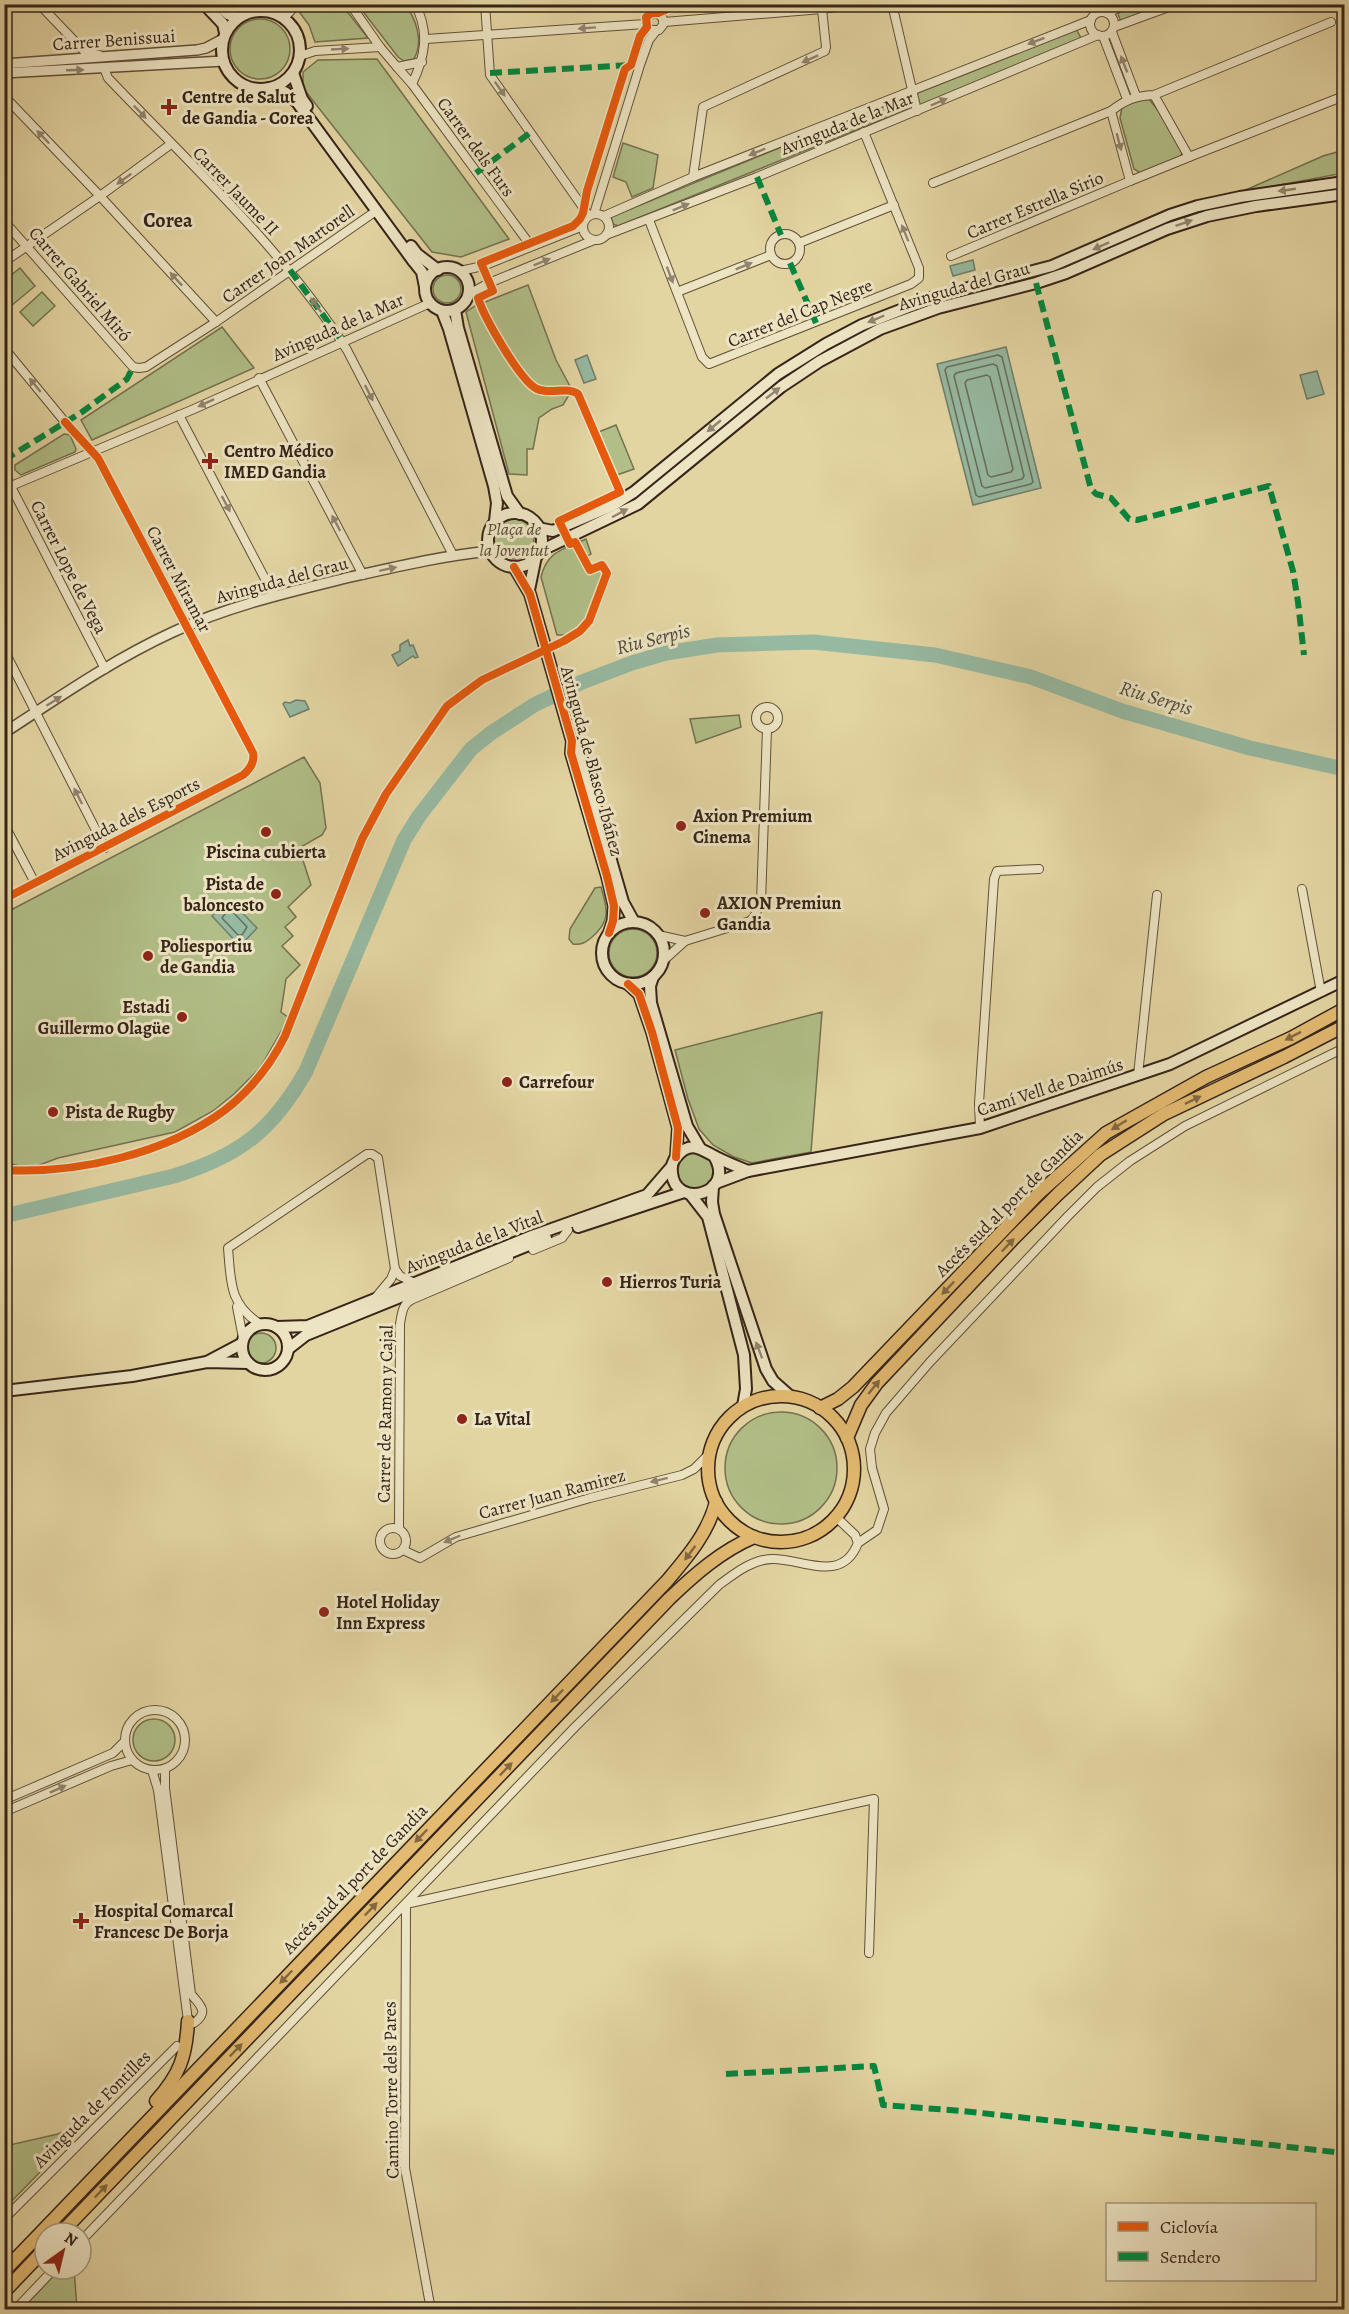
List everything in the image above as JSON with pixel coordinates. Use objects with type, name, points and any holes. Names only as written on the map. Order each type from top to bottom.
[{"type":"highway","name":"Accés sud al port de Gandia","points":[[820,1408],[838,1399],[853,1387],[1038,1194],[1106,1133],[1206,1077],[1291,1038],[1344,1009]]},
{"type":"highway","name":"Accés sud al port de Gandia","points":[[847,1438],[861,1405],[877,1383],[1014,1238],[1093,1161],[1113,1145],[1164,1114],[1344,1026]]},
{"type":"highway","points":[[766,1397],[791,1397],[820,1408],[840,1426],[847,1438],[854,1471],[849,1496],[836,1517],[816,1533],[798,1540],[779,1542],[754,1537],[732,1523],[716,1502],[709,1478],[710,1454],[718,1431],[743,1406],[766,1397]]},
{"type":"highway","name":"Accés sud al port de Gandia","points":[[4,2271],[667,1581],[693,1550],[712,1517],[716,1502]]},
{"type":"highway","name":"Accés sud al port de Gandia","points":[[73,2221],[669,1599],[694,1575],[723,1554],[754,1537]]},
{"type":"highway","points":[[60,2212],[170,2085],[178,2073],[184,2056],[188,2021]]},
{"type":"highway","points":[[4,2292],[33,2262]]},
{"type":"main road","points":[[204,4],[223,24],[222,52],[230,74],[249,87],[285,92],[297,102],[422,272],[430,303],[442,311],[449,329],[494,486],[497,503],[495,521],[488,539],[490,551],[500,562],[514,567],[522,566],[538,554],[542,542],[538,528],[531,519],[520,514],[507,496],[458,328],[455,310]]},
{"type":"main road","points":[[217,4],[228,14],[238,18]]},
{"type":"main road","points":[[224,36],[238,18],[249,12],[262,11],[285,18],[297,35],[300,56],[293,73],[278,86],[269,88]]},
{"type":"main road","points":[[293,73],[302,99],[348,162],[417,254],[438,270]]},
{"type":"main road","name":"Avinguda del Grau","points":[[538,528],[554,531],[612,506],[634,492],[778,374],[826,344],[879,317],[934,297],[1052,266],[1170,215],[1198,206],[1240,197],[1344,182]]},
{"type":"main road","name":"Avinguda del Grau","points":[[538,554],[638,504],[781,387],[820,361],[880,329],[938,308],[1035,284],[1167,229],[1208,216],[1256,206],[1344,194]]},
{"type":"main road","points":[[425,287],[429,277],[438,270],[449,268],[460,272],[468,282],[469,294],[461,306],[455,310],[442,311]]},
{"type":"main road","points":[[495,521],[502,516],[520,514]]},
{"type":"main road","name":"Avinguda de Blasco Ibáñez","points":[[529,591],[538,554]]},
{"type":"main road","name":"Avinguda de Blasco Ibáñez","points":[[514,567],[529,591],[572,741],[571,753],[614,906],[609,933]]},
{"type":"main road","name":"Avinguda de Blasco Ibáñez","points":[[572,741],[579,749],[623,902],[634,922]]},
{"type":"main road","points":[[653,977],[637,984],[628,984],[618,981],[610,974],[604,966],[602,947],[609,933],[620,925],[634,922],[652,928],[658,935],[664,952],[663,962],[650,986],[651,1003],[687,1126],[700,1148],[748,1172]]},
{"type":"main road","name":"Camí Vell de Daimús","points":[[714,1185],[748,1172],[980,1128],[1170,1064],[1344,980]]},
{"type":"main road","points":[[628,984],[639,994],[652,1032],[678,1128],[674,1180],[708,1217],[744,1355],[746,1389],[743,1406]]},
{"type":"main road","points":[[674,1161],[687,1149],[700,1148]]},
{"type":"main road","points":[[714,1156],[719,1169],[712,1202],[714,1214],[756,1343],[773,1381],[791,1397]]},
{"type":"main road","name":"Avinguda de la Vital","points":[[277,1327],[308,1326],[521,1240],[647,1195],[674,1161]]},
{"type":"main road","points":[[687,1193],[703,1193],[714,1185]]},
{"type":"main road","name":"Avinguda de la Vital","points":[[288,1349],[306,1335],[568,1230],[687,1193]]},
{"type":"main road","points":[[4,1391],[132,1376],[207,1362],[248,1363],[261,1370],[276,1368],[286,1357],[288,1349],[286,1336],[277,1327],[260,1324],[250,1328],[242,1341],[207,1362]]},
{"type":"main road","points":[[242,1341],[242,1354],[248,1363]]},
{"type":"street","points":[[39,4],[85,52],[106,57]]},
{"type":"street","points":[[285,18],[297,4]]},
{"type":"street","points":[[350,4],[397,67],[422,62]]},
{"type":"street","points":[[412,84],[422,62],[426,39],[422,18],[415,4]]},
{"type":"street","points":[[469,294],[489,283],[606,235],[609,227],[604,216],[592,215],[490,75],[485,4]]},
{"type":"street","points":[[656,13],[822,9],[854,4]]},
{"type":"street","points":[[892,4],[917,111]]},
{"type":"street","points":[[1127,4],[1100,10],[1091,20],[1092,29],[1101,36],[1128,99]]},
{"type":"street","points":[[1101,36],[1177,4]]},
{"type":"street","points":[[460,272],[483,266],[583,226],[592,215],[649,40],[650,28],[656,13],[672,5]]},
{"type":"street","points":[[693,177],[703,107],[825,51],[822,9]]},
{"type":"street","points":[[1100,10],[1112,16],[1113,30],[1137,96]]},
{"type":"street","points":[[426,39],[486,34],[661,28],[656,13]]},
{"type":"street","name":"Avinguda de la Mar","points":[[604,216],[693,177],[1091,20]]},
{"type":"street","points":[[933,183],[1111,111],[1128,99],[1154,95],[1331,22]]},
{"type":"street","name":"Carrer Benissuai","points":[[4,64],[197,50],[206,48],[224,36]]},
{"type":"street","name":"Avinguda de la Mar","points":[[606,235],[649,220],[1101,36]]},
{"type":"street","points":[[300,56],[315,51],[380,47]]},
{"type":"street","name":"Carrer Benissuai","points":[[4,73],[224,61]]},
{"type":"street","name":"Carrer dels Furs","points":[[397,67],[412,84],[531,246]]},
{"type":"street","name":"Carrer Jaume II","points":[[104,68],[108,78],[291,270],[342,341],[453,555]]},
{"type":"street","points":[[1154,95],[1189,157]]},
{"type":"street","points":[[4,96],[216,322]]},
{"type":"street","name":"Carrer Estrella Sirio","points":[[951,256],[1130,181],[1344,96]]},
{"type":"street","points":[[1111,111],[1130,181]]},
{"type":"street","points":[[799,243],[894,205],[864,132]]},
{"type":"street","points":[[4,262],[171,144]]},
{"type":"street","name":"Carrer del Cap Negre","points":[[677,292],[702,357],[709,364],[713,364],[911,284],[919,278],[919,268],[894,205]]},
{"type":"street","name":"Carrer Joan Martorell","points":[[133,367],[146,367],[216,322],[376,211]]},
{"type":"street","points":[[649,220],[677,292],[771,255]]},
{"type":"street","name":"Carrer Gabriel Miró","points":[[4,221],[29,246],[133,367]]},
{"type":"street","points":[[583,226],[587,237],[594,240]]},
{"type":"street","points":[[781,235],[791,235],[799,243],[798,257],[790,263],[779,263],[771,255],[772,240],[781,235]]},
{"type":"street","name":"Avinguda de la Mar","points":[[8,488],[430,303]]},
{"type":"street","name":"Carrer Miramar","points":[[4,348],[65,422],[93,451],[188,626],[254,758]]},
{"type":"street","points":[[259,378],[363,575]]},
{"type":"street","points":[[179,415],[273,596]]},
{"type":"street","name":"Carrer Lope de Vega","points":[[6,475],[8,488],[105,669]]},
{"type":"street","name":"Avinguda del Grau","points":[[4,733],[105,669],[188,626],[273,596],[453,555],[490,551]]},
{"type":"street","points":[[4,650],[105,848]]},
{"type":"street","points":[[663,962],[685,941],[744,923],[754,917],[761,902],[767,729]]},
{"type":"street","name":"Avinguda dels Esports","points":[[4,899],[243,775],[250,768],[254,758]]},
{"type":"street","points":[[4,824],[35,883]]},
{"type":"street","points":[[980,1128],[979,1103],[994,879],[997,871],[1039,869]]},
{"type":"street","points":[[1302,889],[1321,992]]},
{"type":"street","points":[[1138,1075],[1157,895]]},
{"type":"street","points":[[658,935],[685,941]]},
{"type":"street","points":[[93,2229],[576,1726],[719,1585],[742,1568],[771,1559],[831,1566],[845,1563],[854,1555],[858,1543],[877,1530],[884,1509],[872,1468],[870,1449],[874,1433],[886,1413],[930,1362],[1097,1187],[1130,1161],[1185,1126],[1344,1048]]},
{"type":"street","points":[[242,1341],[228,1248],[368,1154],[378,1158],[395,1269],[400,1276],[416,1283]]},
{"type":"street","name":"Avinguda de la Vital","points":[[533,1250],[562,1238],[568,1230]]},
{"type":"street","name":"Avinguda de la Vital","points":[[407,1301],[509,1258]]},
{"type":"street","points":[[375,1299],[391,1279],[395,1269]]},
{"type":"street","points":[[236,1300],[242,1311],[260,1324]]},
{"type":"street","name":"Carrer de Ramon y Cajal","points":[[399,1529],[400,1324],[407,1301]]},
{"type":"street","name":"Carrer Juan Ramirez","points":[[403,1550],[420,1558],[442,1543],[465,1534],[682,1475],[694,1469],[710,1454]]},
{"type":"street","points":[[836,1517],[855,1535],[858,1543]]},
{"type":"street","points":[[399,1529],[406,1538],[403,1550],[391,1554],[383,1550],[380,1541],[386,1530],[399,1529]]},
{"type":"street","points":[[157,1709],[171,1715],[182,1728],[184,1745],[178,1760],[165,1769],[152,1770],[132,1760],[125,1741],[126,1731],[137,1716],[157,1709]]},
{"type":"street","points":[[4,1800],[113,1753],[125,1741]]},
{"type":"street","points":[[4,1812],[111,1766],[132,1760]]},
{"type":"street","points":[[152,1770],[158,1790],[188,2021],[194,2023],[201,2018],[203,2012],[190,1989],[165,1788],[165,1769]]},
{"type":"street","points":[[406,1904],[874,1799],[868,1953]]},
{"type":"street","name":"Camino Torre dels Pares","points":[[406,1904],[405,2168],[431,2310]]},
{"type":"street","name":"Avinguda de Fontilles","points":[[4,2219],[177,2046]]},
{"type":"street","points":[[15,2310],[43,2281]]},
{"type":"green space","points":[[306,5],[342,5],[368,38],[315,42],[309,25],[300,13]]},
{"type":"green space","points":[[358,5],[406,5],[418,31],[417,52],[414,59],[404,61],[398,57]]},
{"type":"green space","points":[[1137,5],[1164,5],[1121,22],[1118,14]]},
{"type":"green space","points":[[260,19],[277,24],[285,32],[290,49],[285,66],[277,74],[260,79],[243,74],[235,66],[230,49],[235,32],[243,24]]},
{"type":"green space","points":[[1076,29],[1081,38],[922,105],[917,105],[916,93]]},
{"type":"green space","points":[[377,59],[509,239],[461,257],[432,252],[303,88],[303,72],[318,60]]},
{"type":"green space","points":[[903,97],[910,105],[908,109],[618,226],[613,224],[611,217]]},
{"type":"green space","points":[[1148,98],[1161,114],[1182,153],[1181,157],[1142,174],[1134,169],[1120,118],[1122,107],[1135,100]]},
{"type":"green space","points":[[623,143],[658,155],[653,188],[632,197],[626,182],[613,177]]},
{"type":"green space","points":[[1344,150],[1344,173],[1241,192],[1323,156]]},
{"type":"green space","points":[[20,268],[35,286],[5,311],[5,280]]},
{"type":"green space","points":[[447,275],[457,279],[461,289],[457,299],[447,303],[437,299],[433,289],[437,279]]},
{"type":"green space","points":[[528,285],[556,360],[572,390],[563,405],[539,418],[533,449],[527,449],[527,475],[509,474],[466,312],[475,306]]},
{"type":"green space","points":[[42,292],[55,306],[33,326],[20,312]]},
{"type":"green space","points":[[222,327],[254,368],[92,440],[81,420]]},
{"type":"green space","points":[[616,425],[634,469],[614,476],[596,433]]},
{"type":"green space","points":[[64,434],[70,435],[76,449],[75,452],[21,475],[15,470],[15,465]]},
{"type":"green space","name":"Plaça de la Joventut","points":[[514,519],[528,525],[534,539],[528,553],[514,559],[500,553],[494,539],[500,525]]},
{"type":"green space","points":[[586,539],[592,566],[603,562],[609,570],[609,576],[600,578],[591,606],[582,623],[567,634],[557,635],[541,577],[552,556]]},
{"type":"green space","points":[[739,715],[741,727],[696,743],[690,719]]},
{"type":"green space","name":"Poliesportiu de Gandia","points":[[304,757],[320,783],[326,828],[322,835],[299,848],[311,885],[288,907],[296,917],[285,927],[293,936],[282,946],[300,965],[286,979],[281,1012],[289,1018],[260,1068],[213,1111],[175,1132],[58,1158],[29,1169],[5,1162],[5,913]]},
{"type":"green space","points":[[601,887],[606,909],[605,920],[589,940],[581,944],[573,944],[569,939],[570,929],[595,888]]},
{"type":"green space","points":[[628,929],[638,929],[650,936],[657,948],[657,958],[650,970],[638,977],[628,977],[613,966],[609,958],[609,948],[620,933]]},
{"type":"green space","points":[[822,1012],[811,1152],[752,1163],[734,1157],[713,1145],[699,1129],[688,1099],[675,1050]]},
{"type":"green space","points":[[696,1153],[709,1158],[714,1171],[709,1184],[696,1189],[683,1184],[678,1171],[683,1158]]},
{"type":"green space","points":[[261,1333],[267,1334],[275,1342],[275,1354],[267,1362],[261,1363],[255,1362],[247,1354],[246,1348],[247,1342],[255,1334]]},
{"type":"green space","points":[[781,1412],[802,1416],[821,1428],[833,1447],[837,1468],[833,1489],[821,1508],[802,1520],[781,1524],[760,1520],[741,1508],[729,1489],[725,1468],[729,1447],[741,1428],[760,1416]]},
{"type":"green space","points":[[154,1719],[169,1725],[175,1740],[169,1755],[154,1761],[139,1755],[133,1740],[139,1725]]},
{"type":"green space","points":[[77,2125],[81,2130],[5,2208],[5,2146],[58,2134]]},
{"type":"green space","points":[[49,2281],[75,2281],[77,2309],[22,2309]]},
{"type":"water","points":[[973,260],[975,270],[953,276],[950,266]]},
{"type":"water","points":[[1006,347],[1041,488],[973,505],[937,364]]},
{"type":"water","points":[[587,355],[596,379],[584,383],[575,360]]},
{"type":"water","points":[[1317,371],[1324,394],[1307,399],[1300,375]]},
{"type":"water","points":[[408,640],[418,657],[413,656],[398,666],[392,655],[400,651],[400,645]]},
{"type":"water","points":[[296,700],[305,701],[309,709],[290,717],[283,704]]},
{"type":"water","points":[[230,900],[257,928],[240,946],[212,916]]},
{"type":"waterway","name":"Riu Serpis","points":[[4,1216],[174,1176],[217,1160],[252,1138],[280,1110],[306,1071],[404,840],[419,816],[471,749],[534,705],[582,682],[632,663],[666,653],[717,645],[813,642],[935,655],[1031,677],[1122,711],[1250,748],[1344,769]]},
{"type":"marked path","points":[[490,73],[631,65]]},
{"type":"marked path","points":[[476,173],[531,132]]},
{"type":"marked path","points":[[757,177],[781,235]]},
{"type":"marked path","points":[[790,263],[816,323]]},
{"type":"marked path","points":[[290,270],[342,341]]},
{"type":"marked path","points":[[1036,283],[1091,489],[1096,494],[1111,498],[1129,519],[1137,520],[1269,486],[1293,571],[1304,655]]},
{"type":"marked path","points":[[4,460],[82,412],[127,379],[133,367]]},
{"type":"marked path","points":[[726,2074],[874,2066],[883,2105],[963,2111],[1344,2153]]},
{"type":"cycle path","points":[[4,1170],[61,1168],[120,1158],[176,1138],[202,1125],[225,1110],[243,1094],[267,1066],[285,1036],[362,839],[386,794],[447,706],[482,680],[564,641],[580,631],[589,621],[607,573],[602,565],[590,570],[575,542],[570,544],[559,521],[620,492],[578,394],[569,391],[537,389],[521,374],[503,348],[478,298],[493,291],[481,263],[573,226],[580,219],[625,69],[631,65],[640,36],[647,27],[646,17],[672,7]]},
{"type":"cycle path","points":[[4,899],[243,775],[253,762],[253,753],[98,458],[65,422]]},
{"type":"cycle path","points":[[514,567],[530,594],[572,741],[571,753],[614,906],[609,933]]},
{"type":"cycle path","points":[[628,984],[639,994],[652,1032],[678,1128],[676,1157]]},
{"type":"place","name":"Centre de Salut de Gandia - Corea","points":[[169,107]]},
{"type":"place","name":"Centro Médico IMED Gandia","points":[[210,461]]},
{"type":"place","name":"Axion Premium Cinema","points":[[681,826]]},
{"type":"place","name":"Piscina cubierta","points":[[266,832]]},
{"type":"place","name":"Pista de baloncesto","points":[[276,894]]},
{"type":"place","name":"AXION Premiun Gandia","points":[[705,913]]},
{"type":"place","name":"Poliesportiu de Gandia","points":[[148,956]]},
{"type":"place","name":"Estadi Guillermo Olagüe","points":[[182,1017]]},
{"type":"place","name":"Carrefour","points":[[507,1082]]},
{"type":"place","name":"Pista de Rugby","points":[[53,1112]]},
{"type":"place","name":"Hierros Turia","points":[[607,1282]]},
{"type":"place","name":"La Vital","points":[[462,1419]]},
{"type":"place","name":"Hotel Holiday Inn Express","points":[[324,1612]]},
{"type":"place","name":"Hospital Comarcal Francesc De Borja","points":[[81,1921]]},
{"type":"district","name":"Corea","points":[[168,220]]}]
